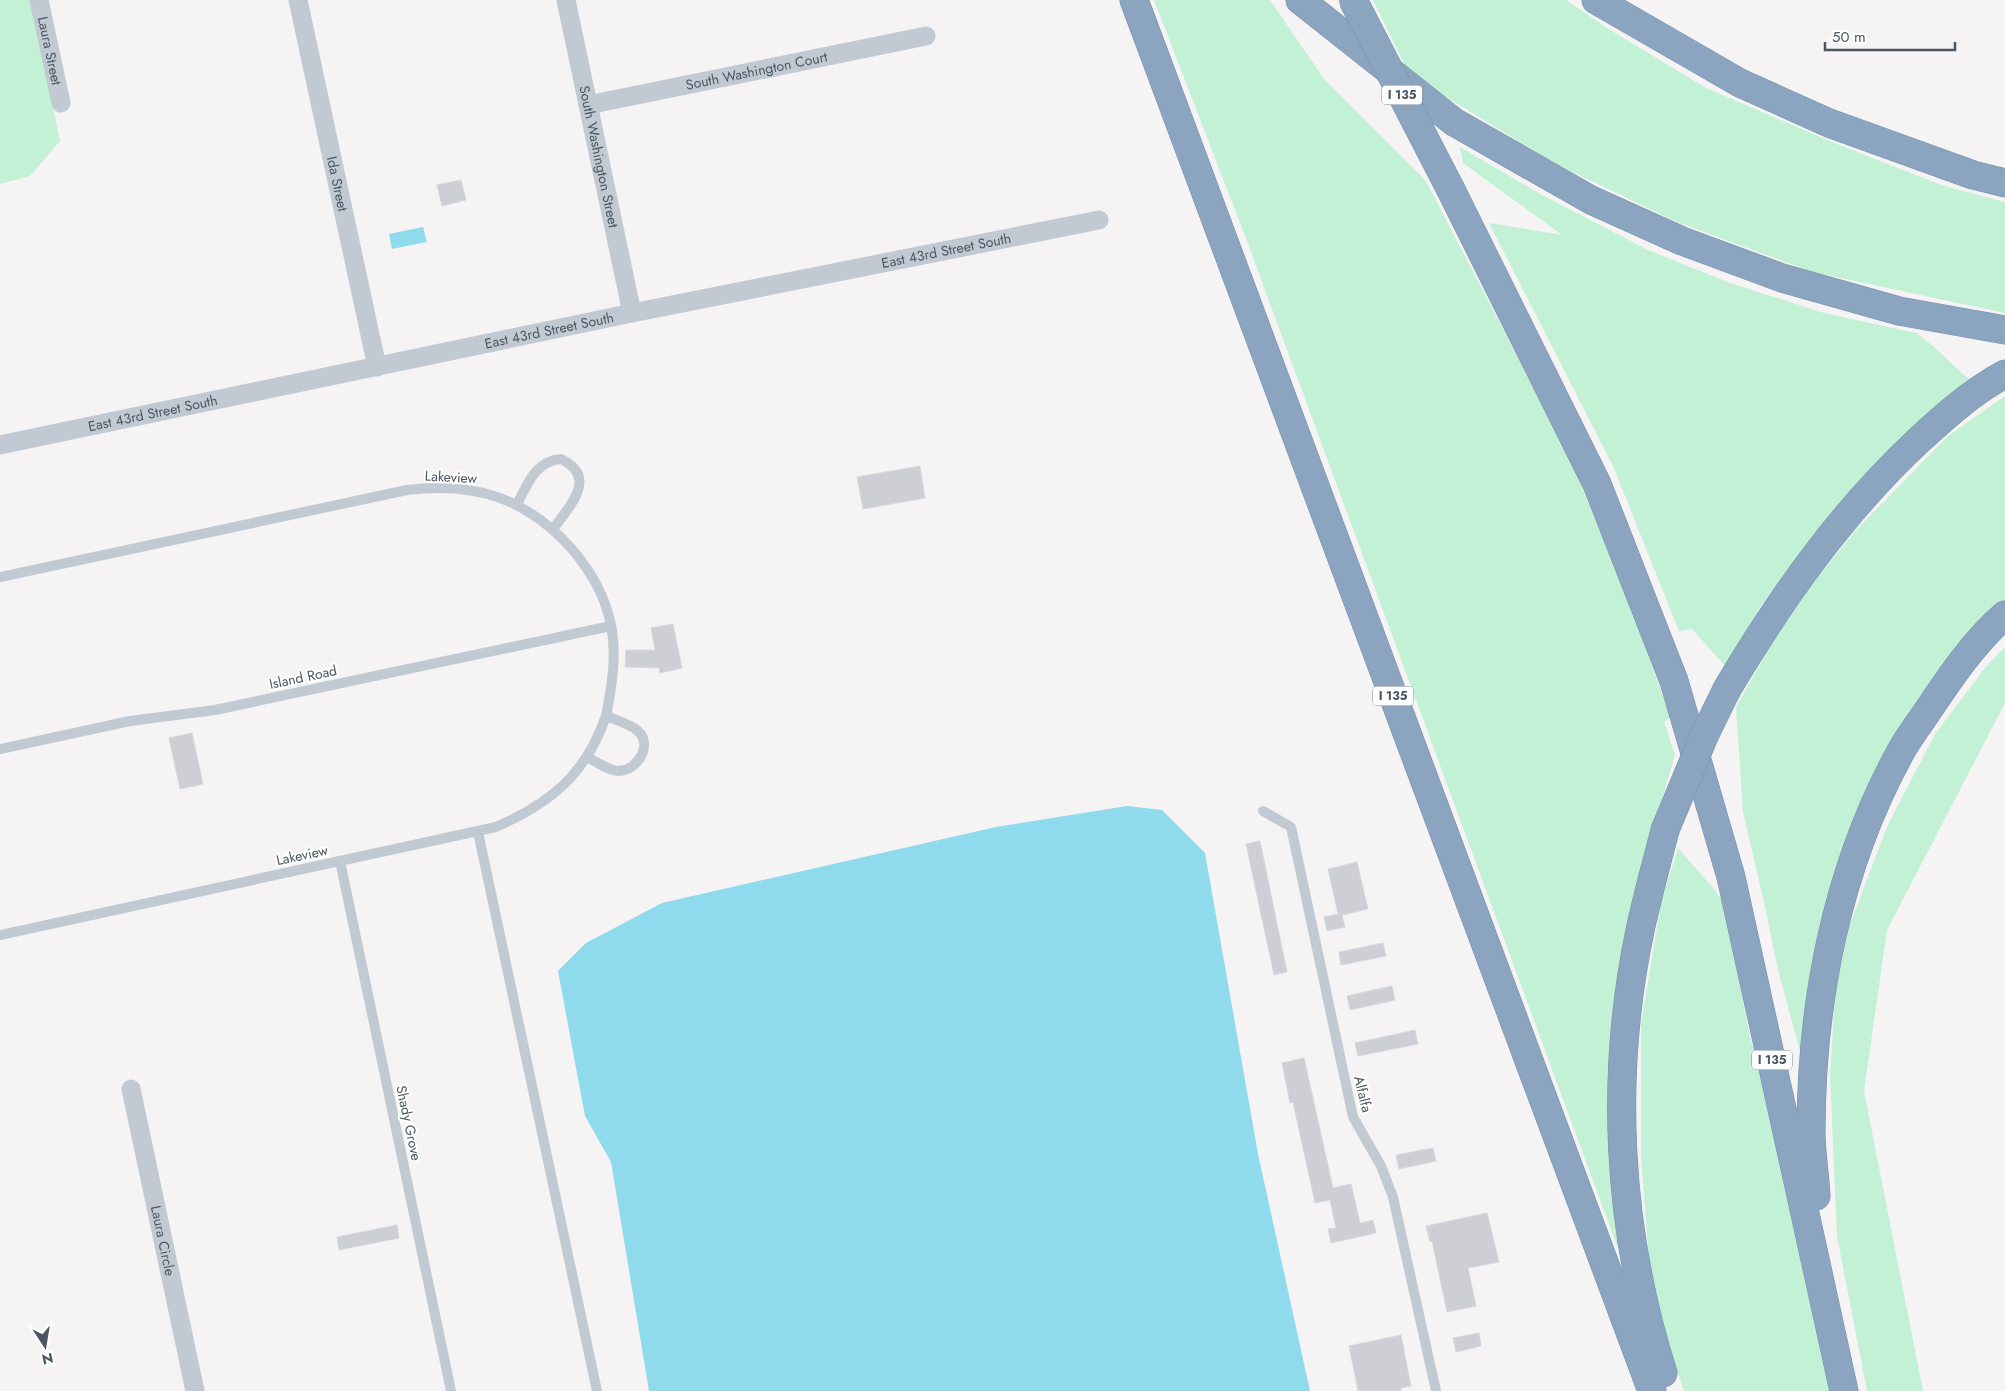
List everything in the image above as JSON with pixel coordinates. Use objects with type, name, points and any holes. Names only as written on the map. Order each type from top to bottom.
[{"type":"highway","name":"I 135","points":[[1134,0],[1652,1391]]},
{"type":"highway","points":[[1300,0],[1454,122],[1591,200],[1682,241],[1782,278],[1899,311],[2005,330]]},
{"type":"highway","name":"I 135","points":[[1353,0],[1451,190],[1597,484],[1674,681],[1731,877],[1844,1391]]},
{"type":"highway","points":[[1596,0],[1740,83],[1820,119],[1898,149],[2005,184]]},
{"type":"highway","points":[[1668,1391],[1655,1348],[1627,1216],[1622,1138],[1622,1072],[1629,1003],[1640,927],[1665,830],[1704,736],[1728,689],[1786,594],[1835,530],[1885,472],[1944,418],[2001,377]]},
{"type":"highway","points":[[1829,1322],[1811,1133],[1816,1042],[1825,971],[1841,897],[1867,822],[1900,752],[1951,676],[2005,615]]},
{"type":"street","name":"Laura Street","points":[[39,0],[61,103]]},
{"type":"street","name":"Ida Street","points":[[298,0],[377,367]]},
{"type":"street","name":"South Washington Street","points":[[566,0],[632,313]]},
{"type":"street","name":"South Washington Court","points":[[588,105],[926,36]]},
{"type":"street","name":"East 43rd Street South","points":[[0,445],[632,313],[1099,220]]},
{"type":"street","name":"Laura Circle","points":[[131,1090],[195,1391]]},
{"type":"lane","points":[[518,504],[534,473],[542,464],[561,459],[572,464],[578,473],[580,483],[577,495],[554,529]]},
{"type":"lane","name":"Lakeview","points":[[0,578],[407,490],[432,487],[459,488],[482,492],[518,504],[554,529],[586,566],[602,593],[611,626],[614,661],[606,716],[587,757],[568,782],[541,804],[496,827],[0,935]]},
{"type":"lane","name":"Island Road","points":[[0,749],[130,721],[214,710],[611,626]]},
{"type":"lane","points":[[587,757],[618,771],[635,765],[641,758],[642,737],[637,730],[606,716]]},
{"type":"lane","name":"Alfalfa","points":[[1263,811],[1291,827],[1353,1117],[1380,1166],[1393,1197],[1436,1391]]},
{"type":"lane","points":[[478,832],[597,1391]]},
{"type":"lane","name":"Shady Grove","points":[[340,861],[451,1391]]},
{"type":"green space","points":[[0,0],[31,0],[60,141],[30,176],[0,184]]},
{"type":"green space","points":[[1154,0],[1270,0],[1324,79],[1426,181],[1570,459],[1621,582],[1671,717],[1664,722],[1675,755],[1633,897],[1618,973],[1612,1035],[1622,1244],[1617,1246],[1247,241]]},
{"type":"green space","points":[[1373,0],[1566,0],[1607,28],[1706,88],[1832,142],[1941,185],[2005,202],[2005,313],[1813,272],[1677,222],[1554,163],[1409,74]]},
{"type":"green space","points":[[1460,147],[1540,194],[1648,250],[1730,283],[1824,313],[1916,333],[1966,377],[1974,379],[1926,414],[1818,530],[1761,606],[1726,667],[1692,629],[1679,631],[1614,468],[1489,223],[1562,235],[1463,163]]},
{"type":"green space","points":[[2005,396],[2005,607],[1905,728],[1803,1062],[1778,970],[1743,812],[1736,707],[1773,641],[1815,580],[1856,530],[1948,436]]},
{"type":"green space","points":[[2005,647],[2005,703],[1887,930],[1864,1091],[1923,1391],[1867,1391],[1837,1236],[1830,1076],[1835,993],[1850,924],[1887,827],[1935,734],[1985,668]]},
{"type":"green space","points":[[1678,848],[1715,890],[1726,907],[1749,1033],[1767,1099],[1830,1391],[1684,1391],[1665,1337],[1649,1259],[1641,1156],[1641,1024],[1661,903]]},
{"type":"water","points":[[423,227],[427,242],[392,249],[389,234]]},
{"type":"water","points":[[1127,806],[1162,810],[1205,853],[1258,1154],[1310,1391],[649,1391],[611,1162],[585,1116],[558,971],[586,943],[662,903],[996,827]]},
{"type":"building","points":[[461,180],[466,200],[442,206],[437,185]]},
{"type":"building","points":[[920,466],[925,498],[863,509],[857,477]]},
{"type":"building","points":[[673,624],[682,668],[660,673],[659,668],[625,667],[626,650],[655,650],[651,628]]},
{"type":"building","points":[[192,733],[203,784],[180,789],[169,738]]},
{"type":"building","points":[[1260,841],[1287,972],[1274,975],[1246,844]]},
{"type":"building","points":[[1357,862],[1368,909],[1342,915],[1345,927],[1327,931],[1324,917],[1338,914],[1328,869]]},
{"type":"building","points":[[1383,943],[1386,956],[1341,965],[1339,952]]},
{"type":"building","points":[[1392,986],[1395,1000],[1350,1010],[1347,996]]},
{"type":"building","points":[[1415,1030],[1418,1044],[1358,1056],[1355,1043]]},
{"type":"building","points":[[1304,1058],[1333,1188],[1351,1184],[1360,1223],[1373,1220],[1376,1233],[1331,1243],[1328,1229],[1336,1228],[1330,1200],[1315,1203],[1293,1102],[1290,1103],[1282,1063]]},
{"type":"building","points":[[1433,1148],[1436,1161],[1399,1169],[1396,1155]]},
{"type":"building","points":[[1487,1213],[1499,1262],[1468,1268],[1476,1306],[1447,1312],[1432,1241],[1430,1242],[1426,1226]]},
{"type":"building","points":[[397,1225],[399,1238],[339,1250],[337,1237]]},
{"type":"building","points":[[1479,1333],[1481,1346],[1456,1352],[1453,1338]]},
{"type":"building","points":[[1401,1335],[1411,1386],[1401,1388],[1401,1391],[1358,1391],[1349,1346]]}]
